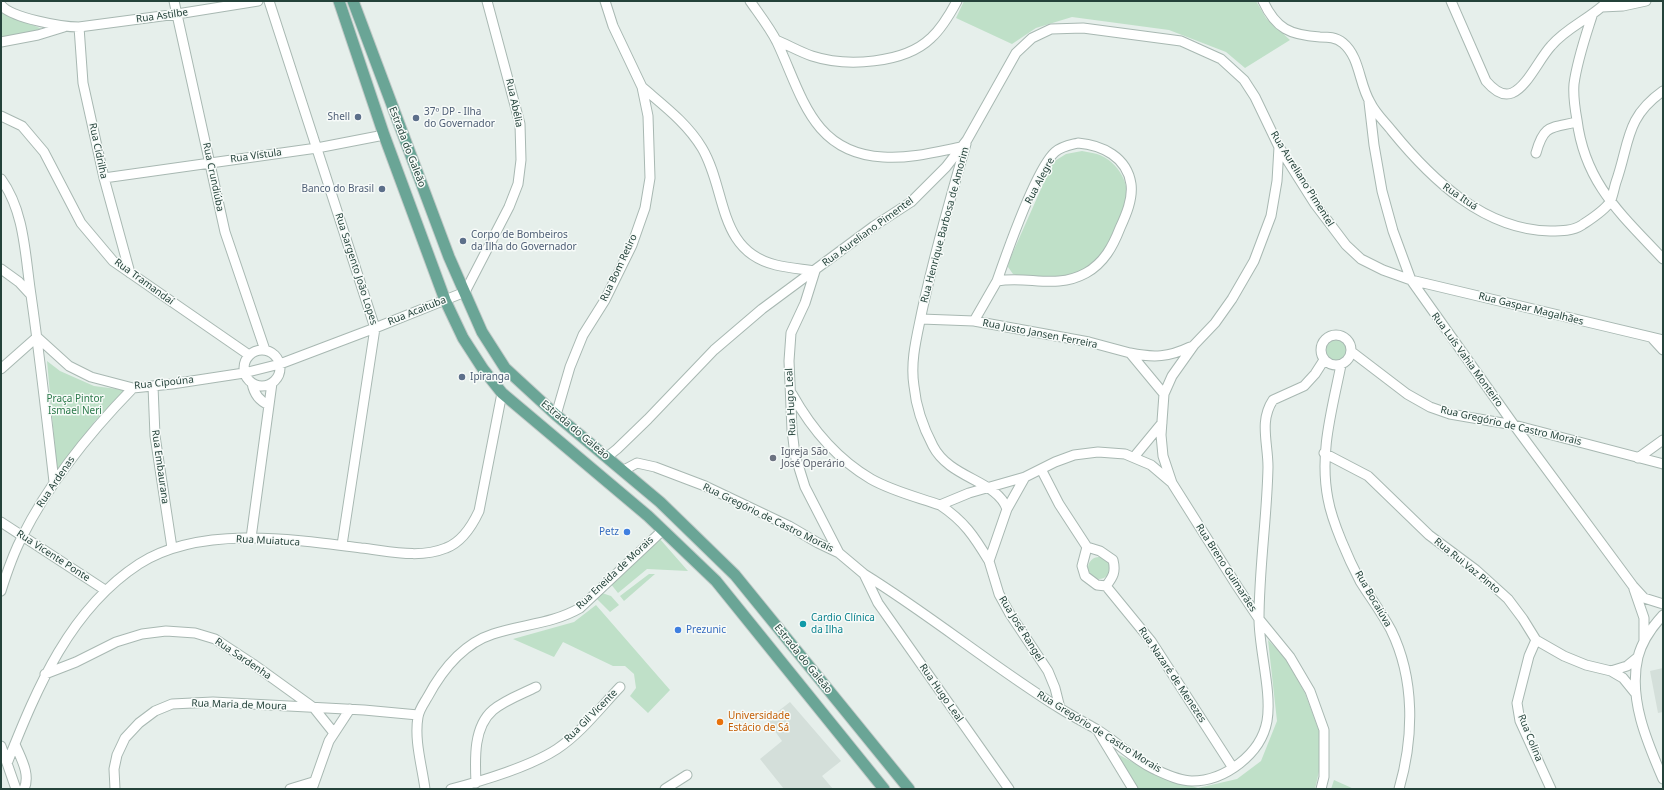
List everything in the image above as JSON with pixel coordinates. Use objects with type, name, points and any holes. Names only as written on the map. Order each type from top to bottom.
[{"type":"main road","name":"Estrada do Galeão","points":[[339,1],[384,135],[446,300],[463,338],[483,369],[502,393],[663,530],[716,581],[884,789]]},
{"type":"main road","name":"Estrada do Galeão","points":[[353,1],[406,145],[465,292],[482,332],[505,368],[556,415],[624,470],[681,522],[735,575],[909,789]]},
{"type":"main road","points":[[384,135],[406,145]]},
{"type":"main road","points":[[663,530],[670,525],[677,526],[713,560],[735,575]]},
{"type":"street","name":"Rua Crundiúba","points":[[174,1],[211,162],[225,232],[265,350]]},
{"type":"street","name":"Rua Astilbe","points":[[1,4],[5,10],[38,21],[64,27],[79,27],[177,14],[258,1]]},
{"type":"street","name":"Rua Sargento João Lopes","points":[[269,1],[375,328],[342,545]]},
{"type":"street","name":"Rua Abélia","points":[[465,292],[509,207],[518,184],[521,160],[520,124],[487,1]]},
{"type":"street","name":"Rua Bom Retiro","points":[[556,415],[570,367],[583,335],[605,300],[632,245],[645,208],[650,178],[648,116],[642,87],[613,26],[605,1]]},
{"type":"street","points":[[750,1],[776,40],[800,94],[818,127],[840,146],[858,153],[882,157],[910,157],[964,143]]},
{"type":"street","points":[[776,40],[812,56],[833,61],[870,62],[910,52],[930,39],[958,1]]},
{"type":"street","name":"Rua Ituá","points":[[1263,1],[1280,27],[1304,36],[1334,37],[1343,43],[1354,57],[1370,102],[1411,155],[1440,183],[1470,205],[1506,223],[1540,231],[1566,231],[1581,226],[1598,214],[1610,202],[1636,116],[1648,101],[1663,91]]},
{"type":"street","points":[[1451,1],[1486,82],[1491,88],[1503,94],[1511,94],[1522,86],[1550,47],[1562,34],[1592,16],[1605,4],[1624,6],[1646,1]]},
{"type":"street","points":[[1592,16],[1574,84],[1577,122],[1584,155],[1596,182],[1610,202],[1663,259]]},
{"type":"street","name":"Rua Astilbe","points":[[1,42],[38,35],[64,27]]},
{"type":"street","name":"Rua Cidrilha","points":[[79,27],[84,83],[104,178],[130,273]]},
{"type":"street","name":"Rua Aureliano Pimentel","points":[[607,456],[648,420],[714,350],[784,291],[815,271],[874,226],[911,202],[946,167],[964,143],[1016,53],[1032,38],[1051,29],[1083,28],[1181,40],[1221,58],[1244,80],[1255,97],[1279,146],[1315,204],[1346,245],[1362,259],[1383,270],[1411,280]]},
{"type":"street","points":[[642,87],[687,126],[702,149],[715,175],[723,210],[738,243],[753,256],[775,265],[815,271]]},
{"type":"street","name":"Rua Luís Vahia Monteiro","points":[[1370,102],[1374,145],[1382,190],[1393,231],[1411,280],[1514,425],[1633,586]]},
{"type":"street","name":"Rua Tramandaí","points":[[1,116],[22,126],[44,152],[81,223],[113,260],[248,355]]},
{"type":"street","points":[[1536,153],[1542,133],[1549,129],[1577,122]]},
{"type":"street","name":"Rua Vístula","points":[[104,178],[317,148],[384,135]]},
{"type":"street","name":"Rua Henrique Barbosa de Amorim","points":[[964,143],[931,268],[921,319],[914,344],[913,385],[920,419],[934,448],[946,463],[968,478],[989,488],[1004,500],[1007,509]]},
{"type":"street","name":"Rua Alegre","points":[[974,321],[997,281],[1032,192],[1045,166],[1055,152],[1066,146],[1078,143],[1092,144],[1105,149],[1119,159],[1128,174],[1131,184],[1130,196],[1126,215],[1105,256],[1085,273],[1052,283],[1012,278],[997,281]]},
{"type":"street","name":"Rua Breno Guimarães","points":[[1279,146],[1277,181],[1271,216],[1254,261],[1232,299],[1215,323],[1194,345],[1172,376],[1164,394],[1161,435],[1163,456],[1172,483],[1259,619],[1290,657],[1310,691],[1324,730],[1324,777],[1321,789]]},
{"type":"street","points":[[1,179],[11,193],[18,216],[37,337],[54,482]]},
{"type":"street","points":[[1,269],[19,282],[31,295]]},
{"type":"street","name":"Rua Hugo Leal","points":[[815,271],[805,303],[791,333],[789,361],[792,430],[795,455],[805,487],[839,553]]},
{"type":"street","name":"Rua Gaspar Magalhães","points":[[1411,280],[1663,340]]},
{"type":"street","name":"Rua Acaituba","points":[[280,364],[465,292]]},
{"type":"street","name":"Rua Justo Jansen Ferreira","points":[[921,319],[974,321],[1089,342],[1130,353]]},
{"type":"street","name":"Rua Gregório de Castro Morais","points":[[624,470],[637,463],[675,474],[789,526],[839,553],[864,574],[1060,708],[1097,730],[1151,768],[1173,778],[1192,781],[1215,778],[1233,768],[1248,755],[1259,740],[1267,722],[1268,705],[1259,619],[1260,572],[1268,473],[1268,453],[1264,418],[1273,400],[1304,386],[1315,374],[1324,360],[1321,348],[1323,342],[1332,335],[1344,336],[1352,346],[1352,352],[1407,394],[1430,407],[1450,414],[1514,425],[1663,464]]},
{"type":"street","points":[[1,369],[37,337]]},
{"type":"street","name":"Rua Cipoúna","points":[[37,337],[69,366],[84,374],[133,388],[244,373],[280,364]]},
{"type":"street","points":[[1652,338],[1663,350]]},
{"type":"street","name":"Rua Breno Guimarães","points":[[1130,353],[1145,356],[1174,354],[1194,345]]},
{"type":"street","points":[[252,383],[259,386],[272,383],[277,378],[280,372],[280,364],[272,353],[265,350],[256,351],[248,355],[244,364],[244,373],[252,383],[254,392],[264,403],[269,405]]},
{"type":"street","points":[[1324,360],[1335,365],[1341,365],[1346,362],[1352,352]]},
{"type":"street","points":[[1130,353],[1164,394]]},
{"type":"street","name":"Rua Bocaiúva","points":[[1341,365],[1324,453],[1324,474],[1328,501],[1339,533],[1360,580],[1399,648],[1405,672],[1410,711],[1410,739],[1405,768],[1399,789]]},
{"type":"street","points":[[251,538],[272,383]]},
{"type":"street","name":"Rua Embaurana","points":[[153,386],[155,436],[172,548]]},
{"type":"street","name":"Rua Ardenas","points":[[1,591],[22,536],[54,482],[97,425],[133,388]]},
{"type":"street","name":"Rua José Rangel","points":[[791,391],[803,414],[828,444],[849,464],[872,479],[899,491],[940,505],[955,515],[971,532],[988,561],[999,594],[1010,614],[1048,671],[1055,688],[1060,708]]},
{"type":"street","name":"Rua Muiatuca","points":[[8,761],[45,674],[68,637],[105,590],[139,564],[172,548],[204,541],[251,538],[342,545],[405,553],[427,553],[446,548],[461,538],[472,527],[479,511],[502,393]]},
{"type":"street","points":[[1134,457],[1162,423]]},
{"type":"street","points":[[1638,458],[1663,440]]},
{"type":"street","points":[[940,505],[969,493],[1026,477],[1040,469],[1074,455],[1098,452],[1125,454],[1134,457],[1152,465],[1172,483]]},
{"type":"street","name":"Rua Rui Vaz Pinto","points":[[1324,453],[1368,476],[1429,536],[1476,570],[1508,599],[1536,640],[1564,656],[1586,665],[1612,671],[1623,678],[1636,694]]},
{"type":"street","points":[[1040,469],[1058,504],[1086,547],[1100,551],[1113,560],[1115,569],[1114,576],[1106,586]]},
{"type":"street","points":[[988,561],[1007,509],[1026,477]]},
{"type":"street","name":"Rua Vicente Ponte","points":[[1,522],[105,590]]},
{"type":"street","name":"Rua Eneida de Morais","points":[[418,715],[443,672],[459,654],[477,641],[493,634],[548,622],[567,615],[580,608],[663,530]]},
{"type":"street","points":[[818,543],[825,540],[829,531]]},
{"type":"street","name":"Rua Nazaré de Menezes","points":[[1086,547],[1082,566],[1085,576],[1097,585],[1106,586],[1151,641],[1233,768]]},
{"type":"street","name":"Rua Hugo Leal","points":[[864,574],[878,603],[1009,789]]},
{"type":"street","points":[[1633,586],[1644,598],[1663,604]]},
{"type":"street","points":[[1633,586],[1644,618],[1644,640]]},
{"type":"street","points":[[878,603],[880,596],[889,590]]},
{"type":"street","points":[[1663,615],[1644,640],[1638,657],[1636,694],[1646,735],[1663,779]]},
{"type":"street","name":"Rua Sardenha","points":[[45,674],[76,662],[116,642],[142,634],[166,631],[195,633],[215,639],[234,650],[314,708],[334,733]]},
{"type":"street","name":"Rua Colina","points":[[1536,640],[1529,656],[1517,703],[1520,721],[1551,789]]},
{"type":"street","points":[[1612,671],[1627,666],[1638,657]]},
{"type":"street","points":[[476,783],[476,747],[485,718],[502,704],[536,686]]},
{"type":"street","name":"Rua Gil Vicente","points":[[451,789],[476,783],[542,758],[573,736],[620,687]]},
{"type":"street","name":"Rua Maria de Moura","points":[[115,789],[114,769],[117,755],[125,738],[139,723],[155,711],[172,704],[213,702],[350,709],[418,715]]},
{"type":"street","points":[[290,789],[313,786],[329,741],[350,709]]},
{"type":"street","points":[[418,715],[418,734],[425,789]]},
{"type":"street","points":[[1097,730],[1133,789]]},
{"type":"street","points":[[15,744],[25,768],[27,781],[24,789]]},
{"type":"street","points":[[1,746],[8,761],[16,789]]},
{"type":"street","points":[[665,789],[687,775]]},
{"type":"shaded area","points":[[1663,668],[1663,712],[1658,713],[1650,671]]},
{"type":"shaded area","points":[[790,702],[841,761],[822,776],[833,789],[784,789],[760,759],[782,741],[767,720]]},
{"type":"green space","points":[[964,1],[1256,1],[1266,18],[1290,40],[1245,68],[1226,52],[1169,30],[1072,17],[1036,28],[1012,44],[956,18]]},
{"type":"green space","points":[[1,12],[47,31],[1,40]]},
{"type":"green space","points":[[1082,151],[1097,154],[1112,162],[1118,169],[1125,184],[1127,201],[1125,209],[1107,247],[1099,258],[1091,265],[1070,275],[1059,278],[1035,279],[1013,274],[1008,267],[1009,261],[1053,162],[1066,154]]},
{"type":"green space","points":[[1337,340],[1345,343],[1348,351],[1345,359],[1337,362],[1329,359],[1326,351],[1329,343]]},
{"type":"green space","name":"Praça Pintor Ismael Neri","points":[[47,361],[60,371],[94,386],[125,390],[95,421],[57,471]]},
{"type":"green space","points":[[659,538],[688,571],[647,569],[618,593],[610,583]]},
{"type":"green space","points":[[1099,557],[1107,560],[1110,568],[1107,576],[1099,579],[1091,576],[1088,568],[1091,560]]},
{"type":"green space","points":[[649,574],[655,574],[624,601],[620,596]]},
{"type":"green space","points":[[599,592],[611,596],[619,605],[610,612],[595,597]]},
{"type":"green space","points":[[596,605],[670,690],[648,713],[630,696],[636,688],[634,674],[625,666],[613,666],[563,642],[554,657],[513,639],[574,622]]},
{"type":"green space","points":[[1268,640],[1284,656],[1305,693],[1319,731],[1320,767],[1315,789],[1138,789],[1110,750],[1157,775],[1198,788],[1237,779],[1261,761],[1277,721]]},
{"type":"green space","points":[[1334,780],[1354,789],[1331,789]]},
{"type":"place","name":"Shell","points":[[358,117]]},
{"type":"place","name":"37º DP - Ilha do Governador","points":[[416,118]]},
{"type":"place","name":"Banco do Brasil","points":[[382,189]]},
{"type":"place","name":"Corpo de Bombeiros da Ilha do Governador","points":[[463,241]]},
{"type":"place","name":"Ipiranga","points":[[462,377]]},
{"type":"place","name":"Igreja São José Operário","points":[[773,458]]},
{"type":"place","name":"Petz","points":[[627,532]]},
{"type":"place","name":"Cardio Clínica da Ilha","points":[[803,624]]},
{"type":"place","name":"Prezunic","points":[[678,630]]},
{"type":"place","name":"Universidade Estácio de Sá","points":[[720,722]]}]
